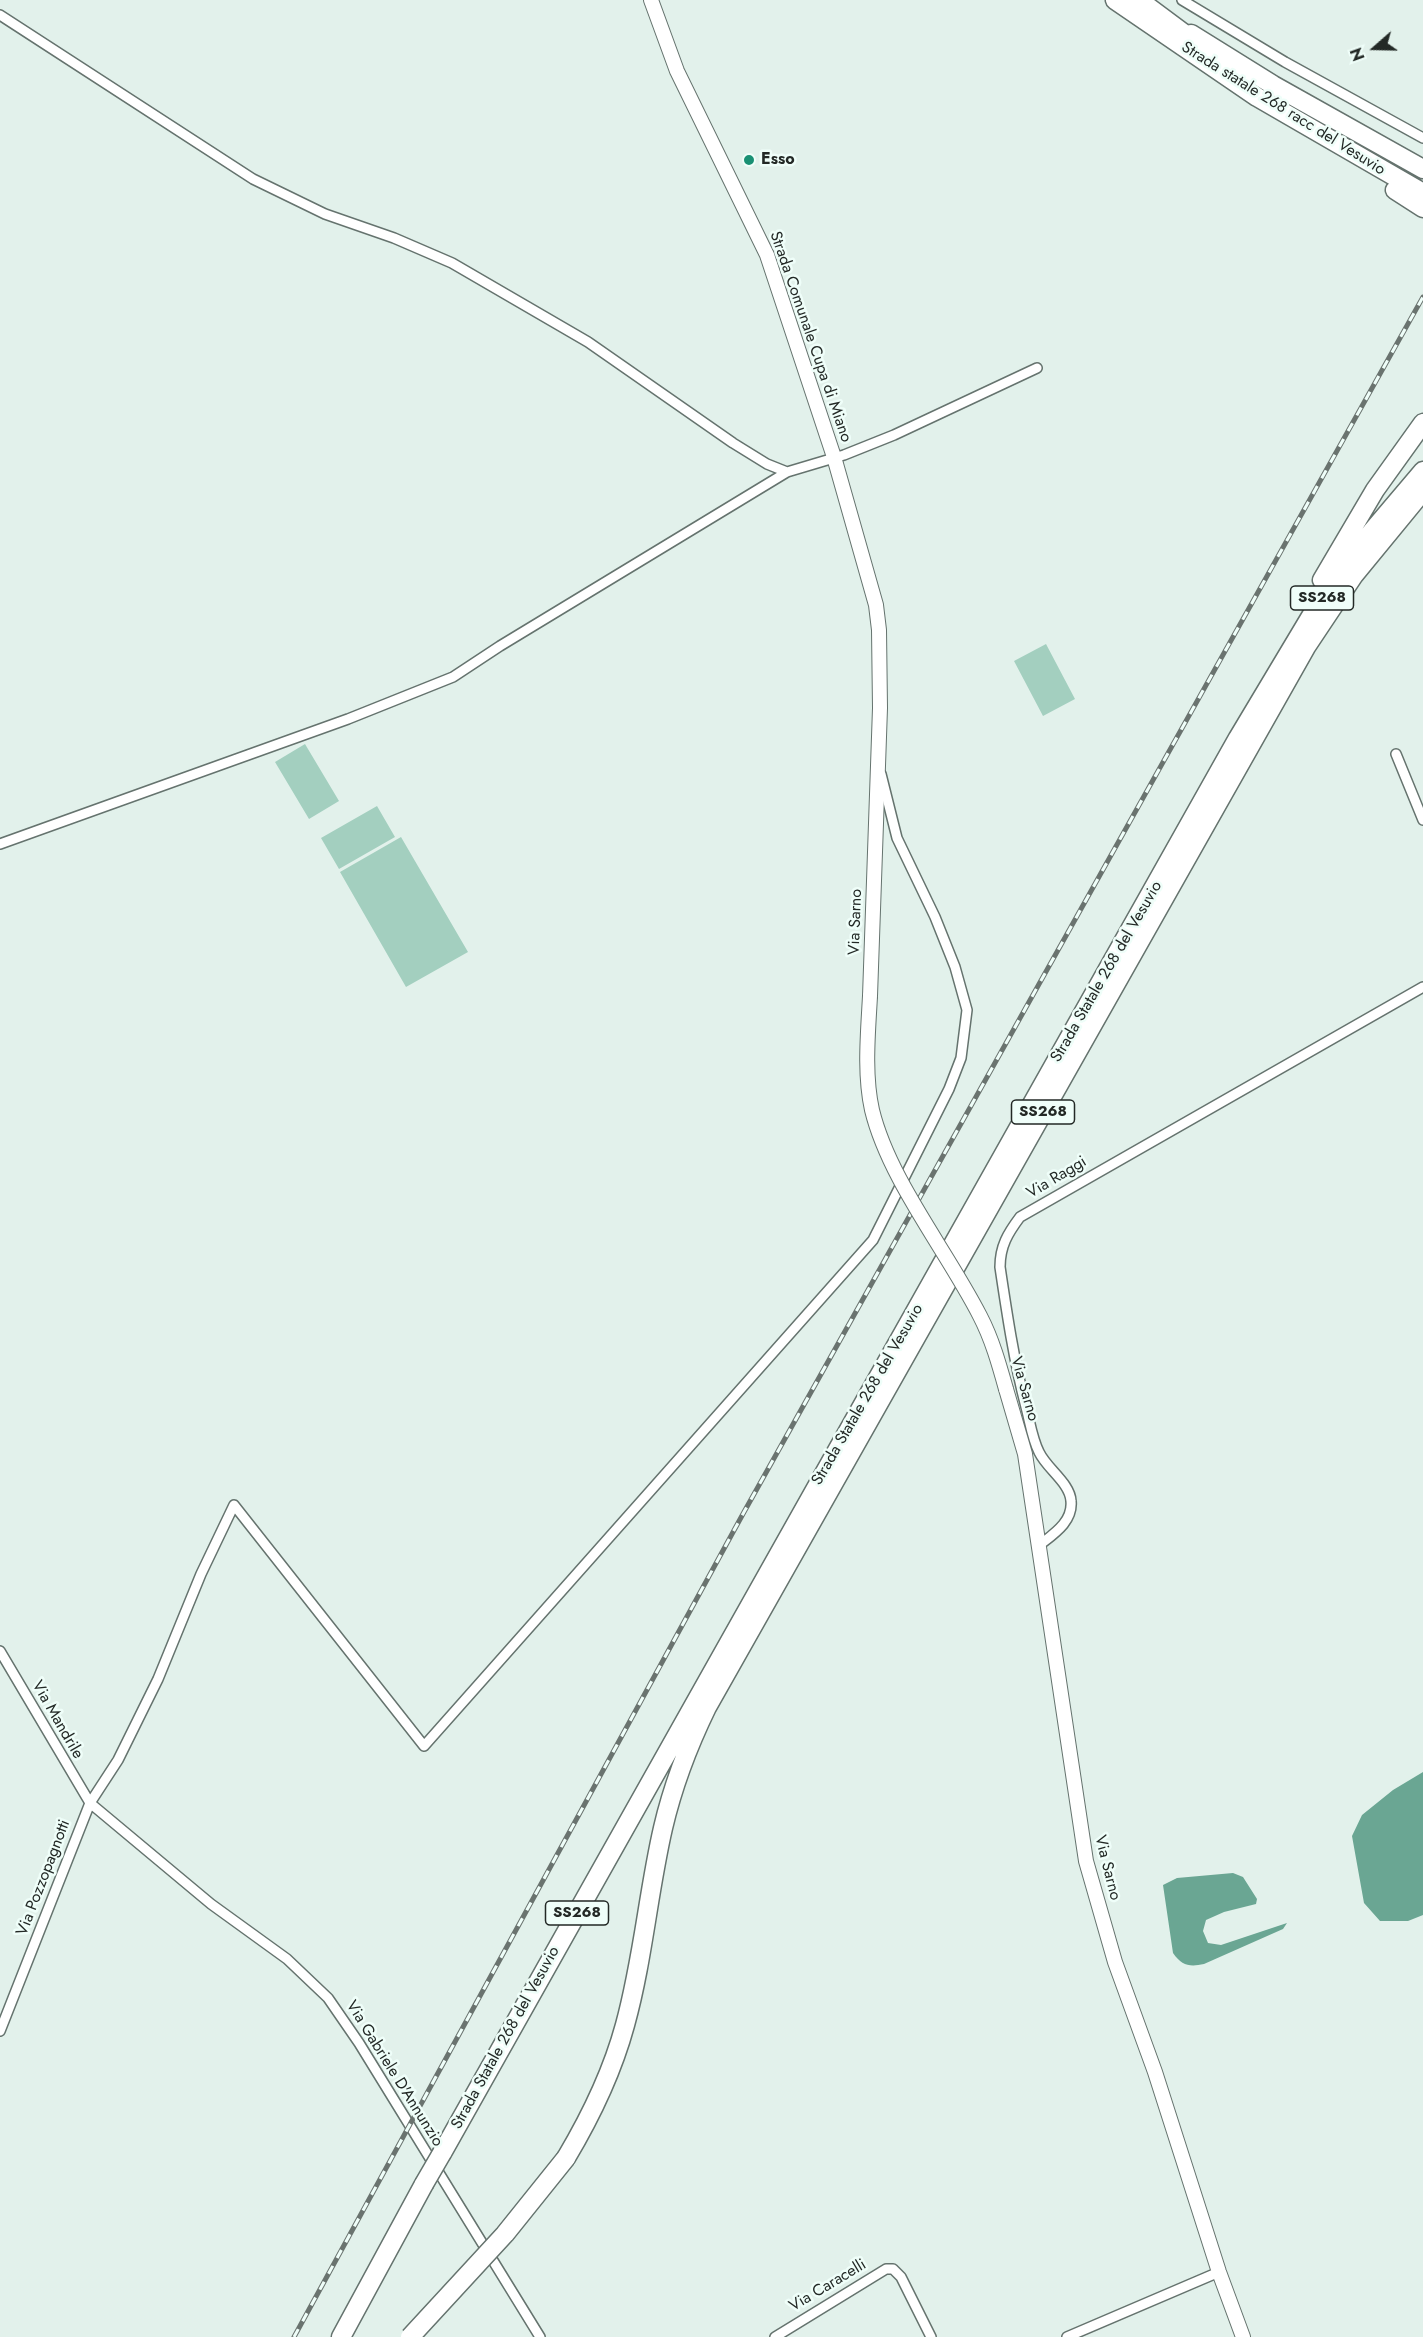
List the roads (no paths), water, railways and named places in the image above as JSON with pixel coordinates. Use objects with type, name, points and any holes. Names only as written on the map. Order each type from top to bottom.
[{"type":"highway","name":"Strada statale 268 racc del Vesuvio","points":[[1115,0],[1257,97],[1423,193]]},
{"type":"highway","name":"Strada statale 268 racc del Vesuvio","points":[[1139,0],[1194,41],[1271,93],[1423,187]]},
{"type":"highway","points":[[1159,14],[1273,85],[1423,169]]},
{"type":"highway","points":[[1257,97],[1423,208]]},
{"type":"highway","points":[[1238,738],[1266,674],[1355,523],[1423,423]]},
{"type":"highway","name":"Strada Statale 268 del Vesuvio","points":[[341,2337],[424,2184],[1238,738],[1323,596],[1372,531],[1423,471]]},
{"type":"highway","name":"Strada Statale 268 del Vesuvio","points":[[410,2337],[505,2234],[566,2158],[588,2121],[616,2057],[634,1986],[669,1804],[682,1762],[707,1707],[1306,647],[1354,575],[1423,491]]},
{"type":"street","name":"Strada Comunale Cupa di Miano","points":[[651,0],[677,71],[767,255],[834,457]]},
{"type":"street","points":[[1182,0],[1285,62],[1423,138]]},
{"type":"street","points":[[0,15],[253,179],[325,214],[452,263],[588,342],[733,443],[767,464],[787,472]]},
{"type":"street","points":[[0,844],[348,719],[453,677],[500,645],[787,472],[894,435],[1037,368]]},
{"type":"street","name":"Via Sarno","points":[[834,457],[877,614],[880,708],[868,1057],[872,1110],[886,1149],[908,1192],[981,1316],[993,1343],[1025,1454],[1041,1544],[1069,1759],[1086,1861],[1119,1973],[1155,2072],[1219,2272],[1243,2337]]},
{"type":"street","points":[[1396,754],[1423,820]]},
{"type":"street","name":"Via Pozzopagnotti","points":[[0,2031],[90,1803],[118,1760],[158,1679],[201,1574],[234,1505],[424,1746],[873,1240],[949,1089],[961,1058],[967,1010],[955,967],[935,917],[897,838],[878,760]]},
{"type":"street","name":"Via Raggi","points":[[1041,1544],[1059,1530],[1070,1515],[1071,1502],[1069,1491],[1049,1469],[1039,1452],[1015,1365],[1000,1267],[1000,1252],[1007,1235],[1020,1217],[1423,987]]},
{"type":"street","name":"Via Mandrile","points":[[0,1651],[90,1803]]},
{"type":"street","name":"Via Gabriele D'Annunzio","points":[[90,1803],[211,1904],[287,1959],[328,1998],[359,2043],[540,2337]]},
{"type":"street","name":"Via Caracelli","points":[[775,2337],[877,2275],[892,2269],[902,2277],[931,2337]]},
{"type":"street","points":[[1067,2337],[1219,2272]]},
{"type":"railway","points":[[294,2337],[744,1512],[1423,297]]},
{"type":"place","name":"Esso","points":[[749,160]]}]
